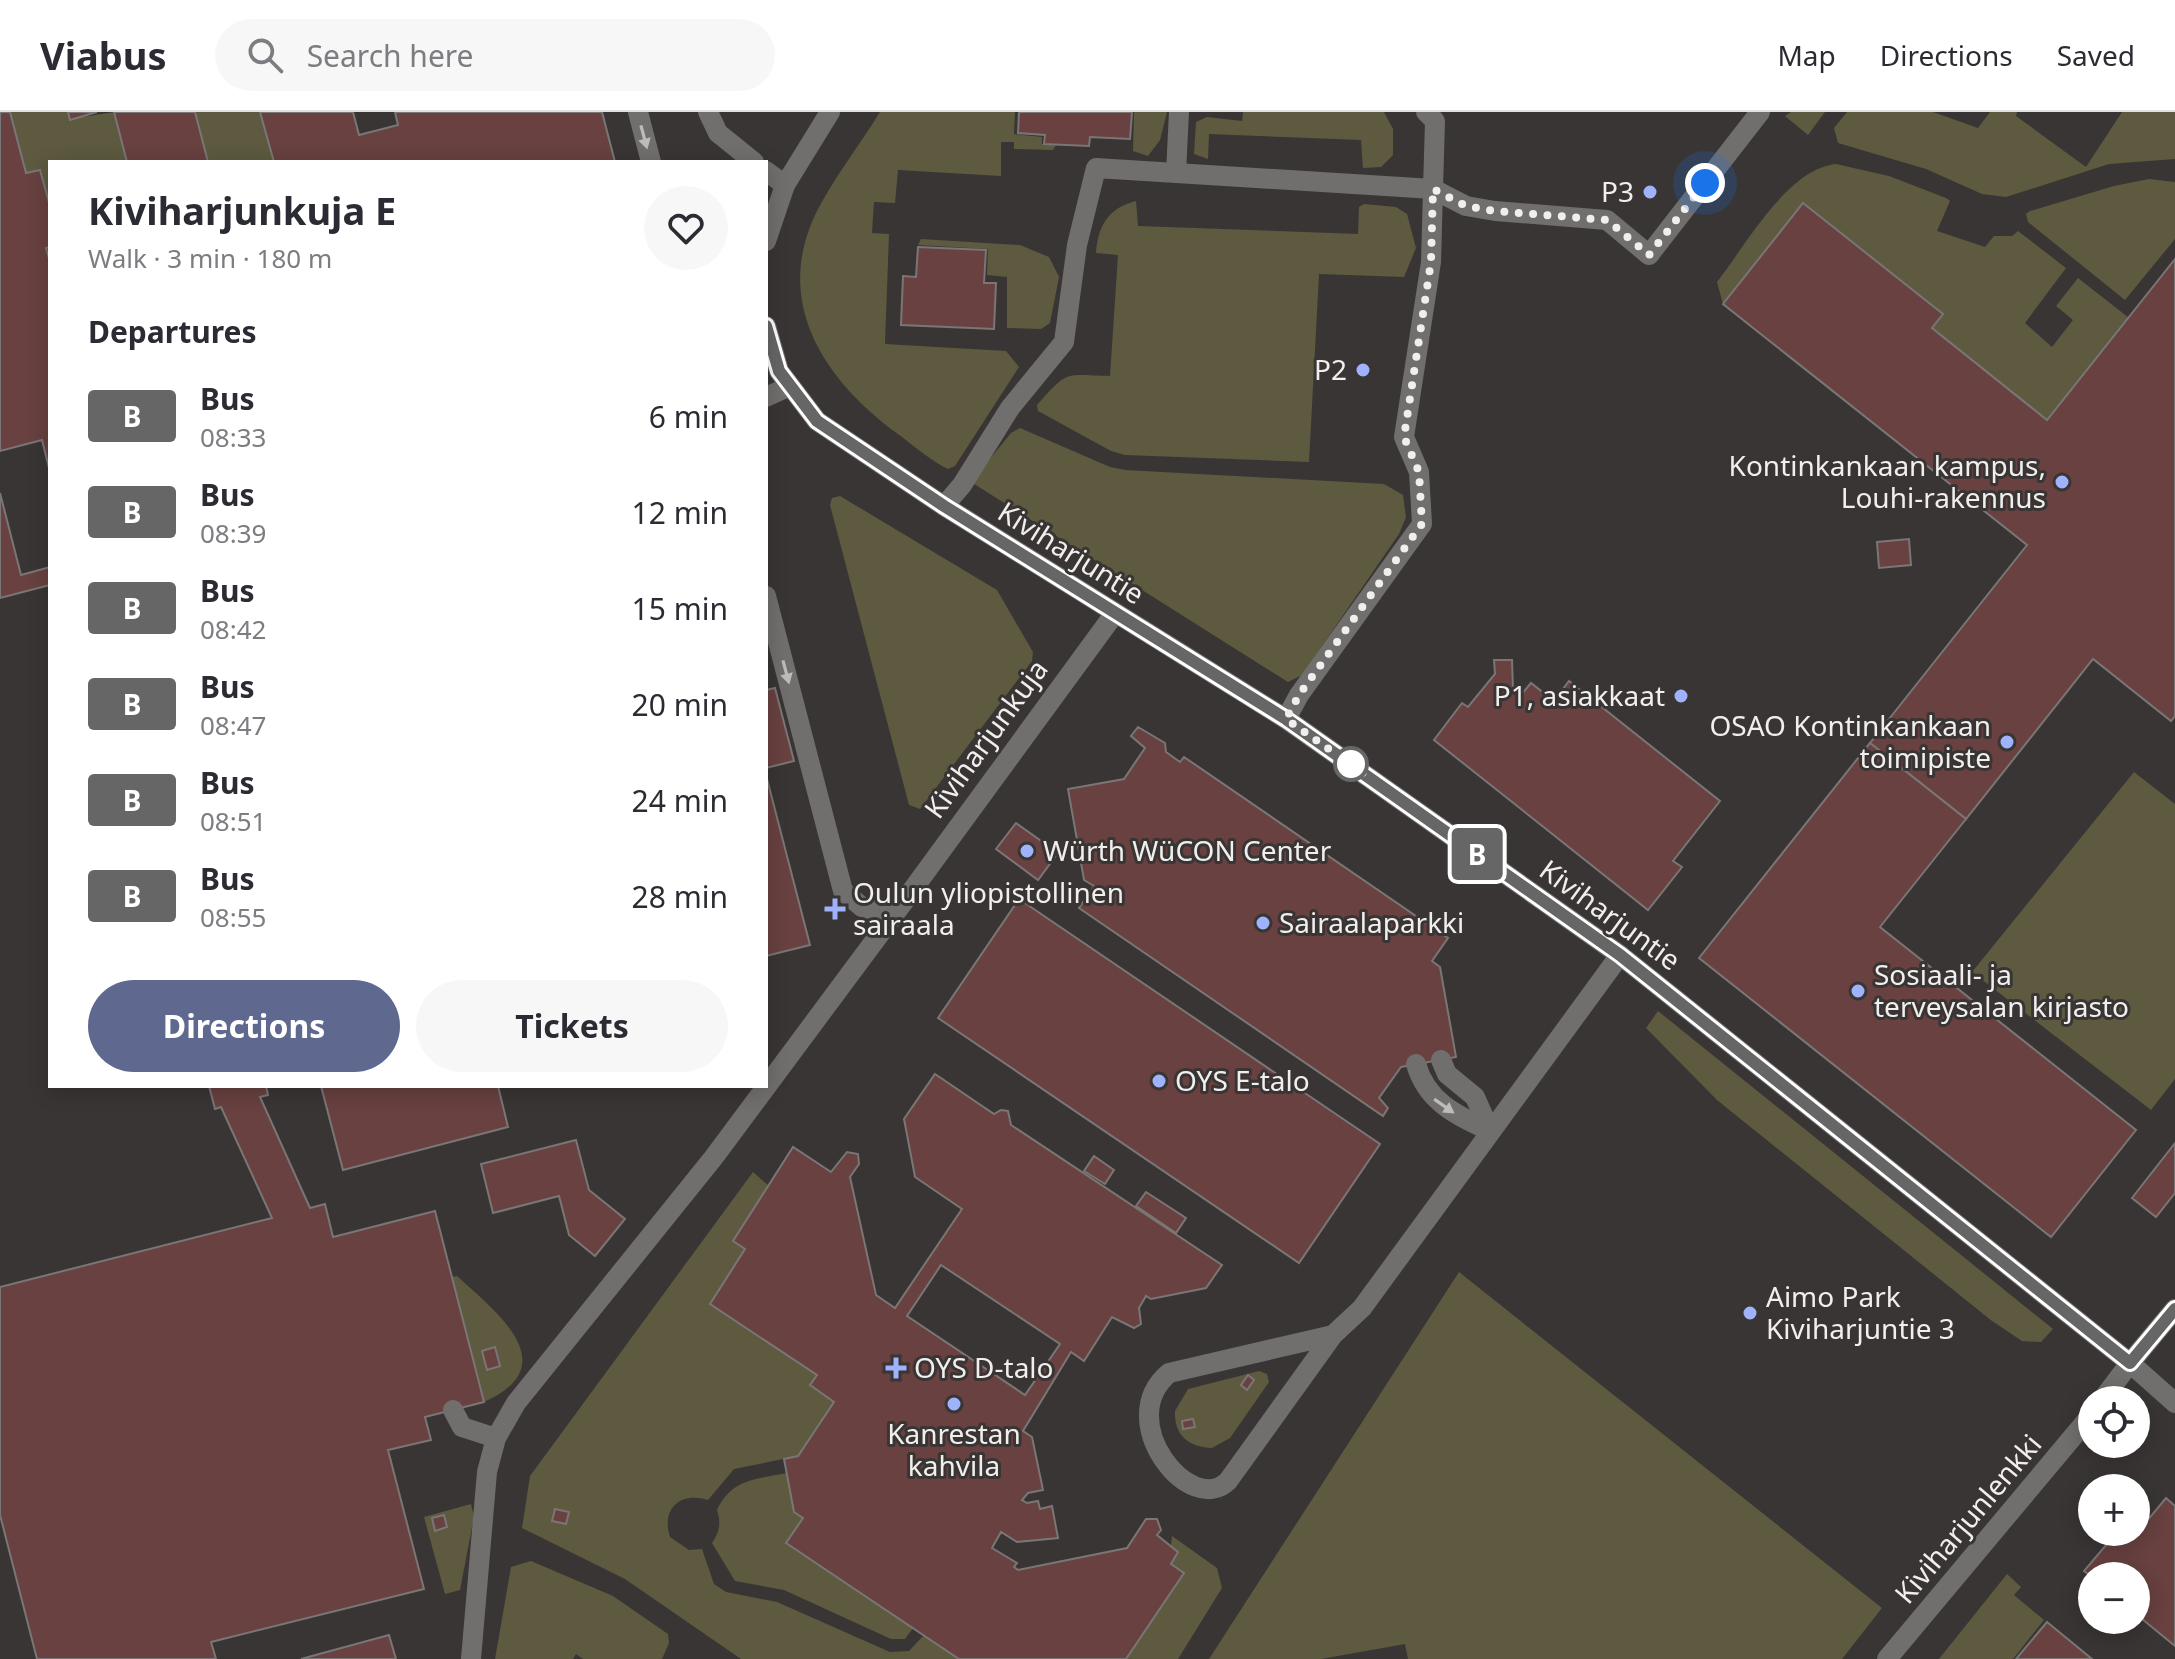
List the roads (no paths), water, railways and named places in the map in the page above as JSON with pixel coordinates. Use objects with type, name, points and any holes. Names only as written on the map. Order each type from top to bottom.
[{"type":"street","points":[[638,112],[650,160]]},
{"type":"street","points":[[708,112],[718,133],[752,160]]},
{"type":"street","points":[[768,235],[785,185],[830,112]]},
{"type":"street","points":[[1176,173],[1179,112]]},
{"type":"street","points":[[1286,719],[1299,695],[1422,524],[1419,472],[1404,437],[1431,262],[1435,121],[1426,112]]},
{"type":"street","points":[[944,506],[962,485],[1010,408],[1064,342],[1077,245],[1096,168],[1433,189],[1466,206],[1607,220],[1649,255],[1760,112]]},
{"type":"street","points":[[768,172],[785,185]]},
{"type":"street","name":"Kiviharjuntie","points":[[769,357],[788,387],[817,421],[944,506],[1286,719],[1620,955],[2130,1363]]},
{"type":"street","points":[[768,396],[788,387]]},
{"type":"street","points":[[768,604],[843,891],[862,907],[899,908]]},
{"type":"street","name":"Kiviharjunkuja","points":[[768,1084],[1115,613]]},
{"type":"street","points":[[1333,1335],[1169,1373],[1156,1388],[1151,1405],[1153,1442],[1165,1464],[1205,1490],[1224,1486],[1333,1335],[1362,1308],[1620,955]]},
{"type":"street","points":[[1441,1060],[1447,1074],[1475,1097],[1490,1131]]},
{"type":"street","points":[[1416,1064],[1426,1091],[1435,1101],[1490,1131]]},
{"type":"street","name":"Kiviharjunkuja","points":[[471,1659],[487,1472],[496,1438],[516,1403],[714,1157],[765,1088]]},
{"type":"street","points":[[2113,1386],[2175,1309]]},
{"type":"street","points":[[2130,1363],[2175,1403]]},
{"type":"street","points":[[453,1410],[462,1427],[496,1438]]},
{"type":"street","name":"Kiviharjunlenkki","points":[[1887,1659],[2078,1431]]},
{"type":"place","name":"P3","points":[[1650,192]]},
{"type":"place","name":"P2","points":[[1363,370]]},
{"type":"place","name":"Kontinkankaan kampus, Louhi-rakennus","points":[[2062,482]]},
{"type":"place","name":"P1, asiakkaat","points":[[1681,696]]},
{"type":"place","name":"OSAO Kontinkankaan toimipiste","points":[[2007,742]]},
{"type":"place","name":"Würth WüCON Center","points":[[1027,851]]},
{"type":"place","name":"Oulun yliopistollinen sairaala","points":[[835,909]]},
{"type":"place","name":"Sairaalaparkki","points":[[1263,923]]},
{"type":"place","name":"Sosiaali- ja terveysalan kirjasto","points":[[1858,991]]},
{"type":"place","name":"OYS E-talo","points":[[1159,1081]]},
{"type":"place","name":"Aimo Park Kiviharjuntie 3","points":[[1750,1313]]},
{"type":"place","name":"OYS D-talo","points":[[896,1368]]},
{"type":"place","name":"Kanrestan kahvila","points":[[954,1404]]}]
